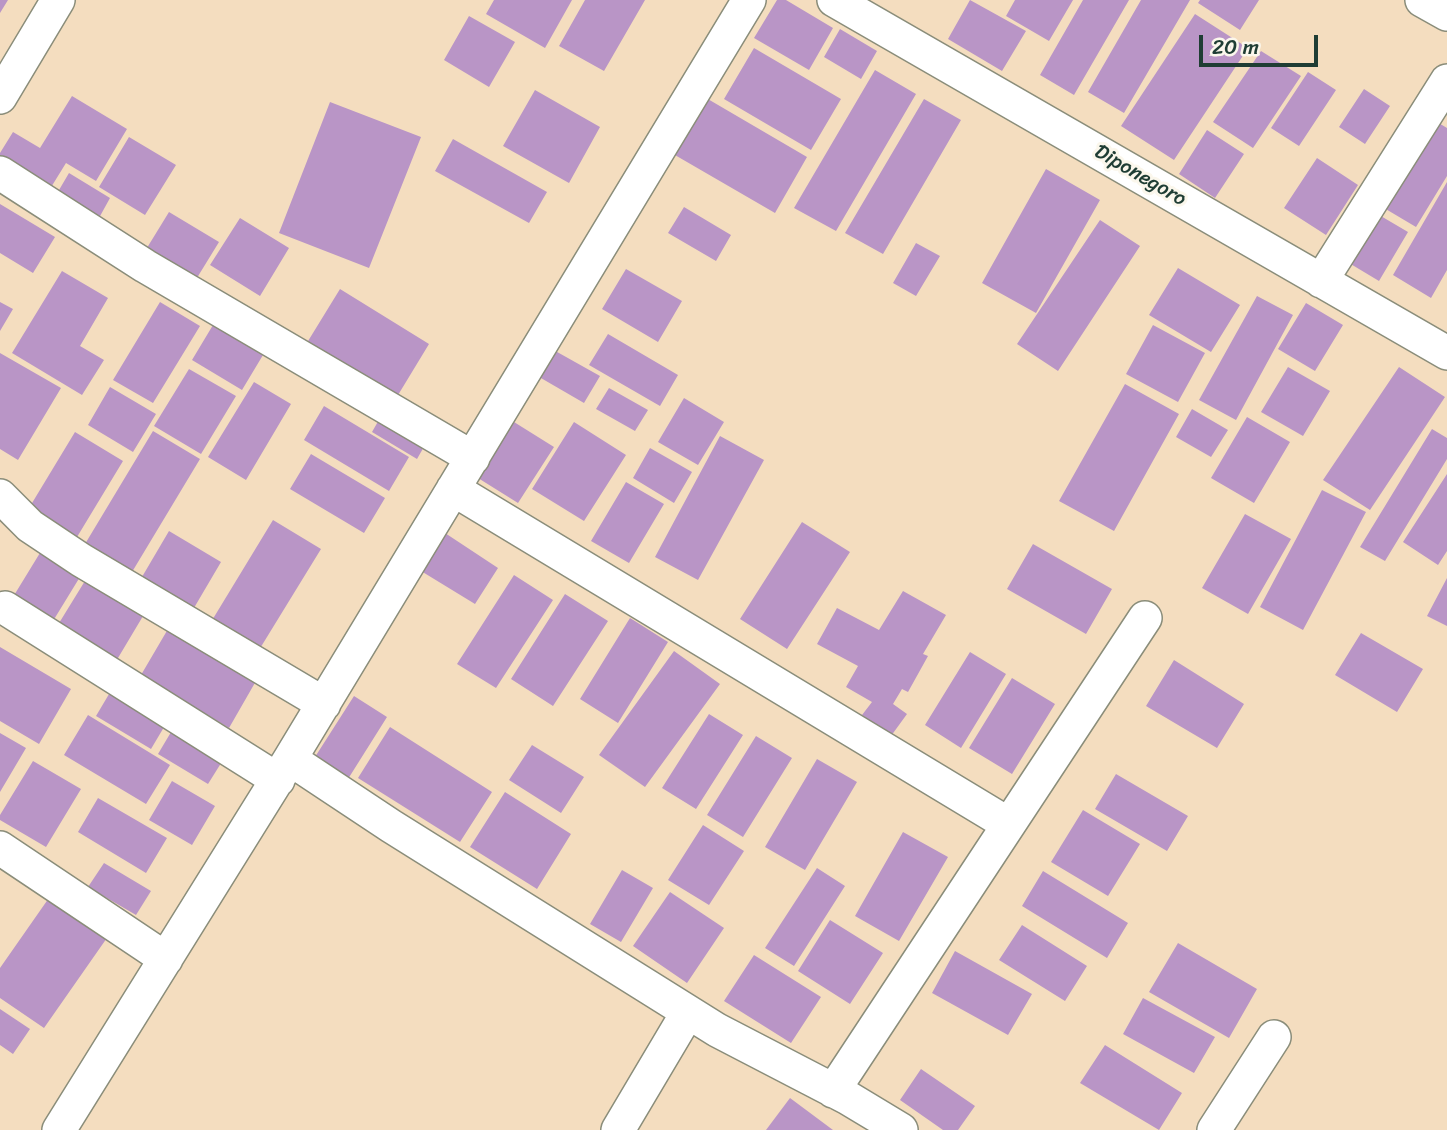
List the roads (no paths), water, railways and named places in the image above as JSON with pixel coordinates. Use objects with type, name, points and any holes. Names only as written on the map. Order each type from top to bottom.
[{"type":"street","points":[[0,97],[58,0]]},
{"type":"street","points":[[59,1130],[284,770],[749,0]]},
{"type":"street","name":"Diponegoro","points":[[834,0],[1447,353]]},
{"type":"street","points":[[1422,0],[1447,14]]},
{"type":"street","points":[[1321,281],[1447,81]]},
{"type":"street","points":[[0,173],[145,266],[473,458]]},
{"type":"street","points":[[453,489],[1008,824]]},
{"type":"street","points":[[0,496],[30,526],[81,560],[324,704]]},
{"type":"street","points":[[5,608],[284,770],[391,826],[717,1030],[901,1130]]},
{"type":"street","points":[[833,1091],[1145,618]]},
{"type":"street","points":[[0,848],[166,959]]},
{"type":"street","points":[[618,1130],[688,1012]]},
{"type":"street","points":[[1214,1130],[1274,1037]]}]
